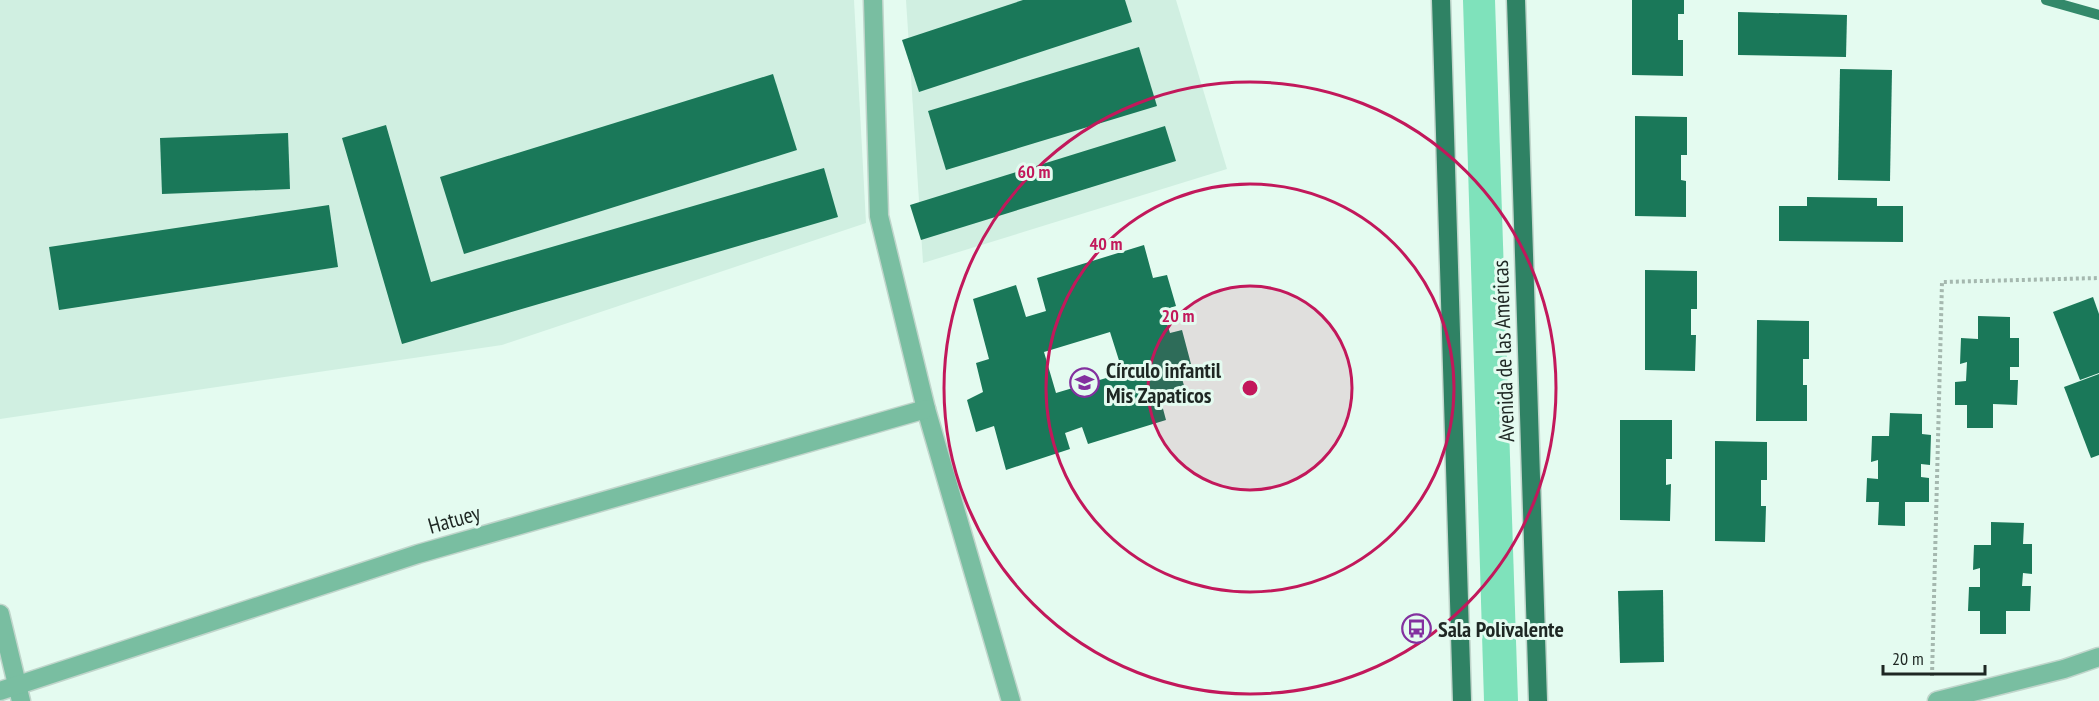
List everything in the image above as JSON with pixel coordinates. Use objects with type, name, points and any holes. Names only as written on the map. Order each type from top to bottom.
[{"type":"main road","points":[[1441,0],[1462,701]]},
{"type":"main road","name":"Avenida de las Américas","points":[[1516,0],[1538,701]]},
{"type":"street","points":[[873,0],[879,216],[926,409],[1011,701]]},
{"type":"street","name":"Hatuey","points":[[12,693],[418,554],[926,409]]},
{"type":"street","points":[[0,614],[12,693]]},
{"type":"street","points":[[1937,701],[2064,669],[2099,657]]},
{"type":"path","points":[[1932,678],[1942,282],[2099,278]]},
{"type":"shaded area","points":[[0,0],[854,0],[866,223],[502,345],[0,419]]},
{"type":"shaded area","points":[[906,0],[1176,0],[1227,169],[923,263]]},
{"type":"green space","points":[[1463,0],[1495,0],[1518,701],[1484,701]]},
{"type":"building","points":[[1023,0],[1125,0],[1132,22],[919,92],[902,40]]},
{"type":"building","points":[[1632,0],[1684,0],[1684,14],[1678,14],[1678,40],[1683,40],[1683,76],[1632,75]]},
{"type":"building","points":[[1738,12],[1847,15],[1846,57],[1738,55]]},
{"type":"building","points":[[1139,47],[1157,106],[946,170],[928,111]]},
{"type":"building","points":[[1840,69],[1892,70],[1890,181],[1838,180]]},
{"type":"building","points":[[773,74],[797,150],[464,254],[440,177]]},
{"type":"building","points":[[1635,116],[1687,117],[1687,155],[1681,155],[1681,180],[1686,181],[1686,217],[1635,216]]},
{"type":"building","points":[[386,125],[431,282],[824,168],[838,217],[402,344],[342,138]]},
{"type":"building","points":[[1165,126],[1176,161],[921,240],[910,205]]},
{"type":"building","points":[[288,133],[290,189],[162,194],[160,138]]},
{"type":"building","points":[[1807,197],[1877,198],[1877,206],[1903,206],[1903,242],[1779,241],[1779,206],[1807,206]]},
{"type":"building","points":[[329,205],[338,267],[59,310],[49,247]]},
{"type":"building","points":[[1144,245],[1153,278],[1167,275],[1176,306],[1163,310],[1170,333],[1182,330],[1191,364],[1179,367],[1187,397],[1162,405],[1166,420],[1088,444],[1082,427],[1065,433],[1070,449],[1006,470],[994,426],[976,432],[967,400],[983,392],[976,363],[989,359],[973,299],[1016,285],[1026,317],[1046,311],[1037,278]],"holes":[[[1110,332],[1123,373],[1056,393],[1044,352]]]},
{"type":"building","points":[[1645,270],[1697,271],[1697,309],[1691,309],[1691,335],[1696,335],[1695,371],[1645,370]]},
{"type":"building","points":[[2093,297],[2099,314],[2099,373],[2080,380],[2053,312]]},
{"type":"building","points":[[1978,316],[2010,317],[2010,338],[2019,338],[2019,367],[2010,367],[2010,380],[2018,380],[2017,405],[1993,404],[1993,428],[1967,428],[1967,405],[1955,405],[1955,382],[1966,381],[1967,362],[1960,364],[1961,338],[1978,339]]},
{"type":"building","points":[[1757,320],[1809,321],[1809,359],[1803,359],[1803,385],[1807,385],[1807,421],[1756,421]]},
{"type":"building","points":[[2099,374],[2099,455],[2091,458],[2064,387]]},
{"type":"building","points":[[1890,413],[1922,414],[1922,434],[1931,435],[1930,465],[1921,464],[1921,477],[1929,478],[1929,502],[1905,502],[1905,526],[1878,525],[1879,502],[1866,502],[1867,478],[1878,479],[1878,460],[1871,462],[1872,436],[1889,436]]},
{"type":"building","points":[[1620,420],[1672,420],[1672,459],[1666,459],[1666,485],[1671,484],[1670,521],[1620,520]]},
{"type":"building","points":[[1715,441],[1767,442],[1767,480],[1761,480],[1761,506],[1766,506],[1765,542],[1715,541]]},
{"type":"building","points":[[1991,522],[2024,523],[2023,544],[2032,544],[2032,574],[2023,573],[2022,586],[2031,586],[2030,611],[2006,611],[2006,634],[1980,634],[1980,611],[1968,611],[1969,587],[1980,587],[1980,568],[1973,570],[1974,545],[1991,545]]},
{"type":"building","points":[[1663,590],[1664,662],[1620,663],[1618,591]]},
{"type":"waterway","points":[[2046,0],[2099,15]]},
{"type":"place","name":"Círculo infantil Mis Zapaticos","points":[[1085,383]]},
{"type":"place","name":"Sala Polivalente","points":[[1417,629]]}]
